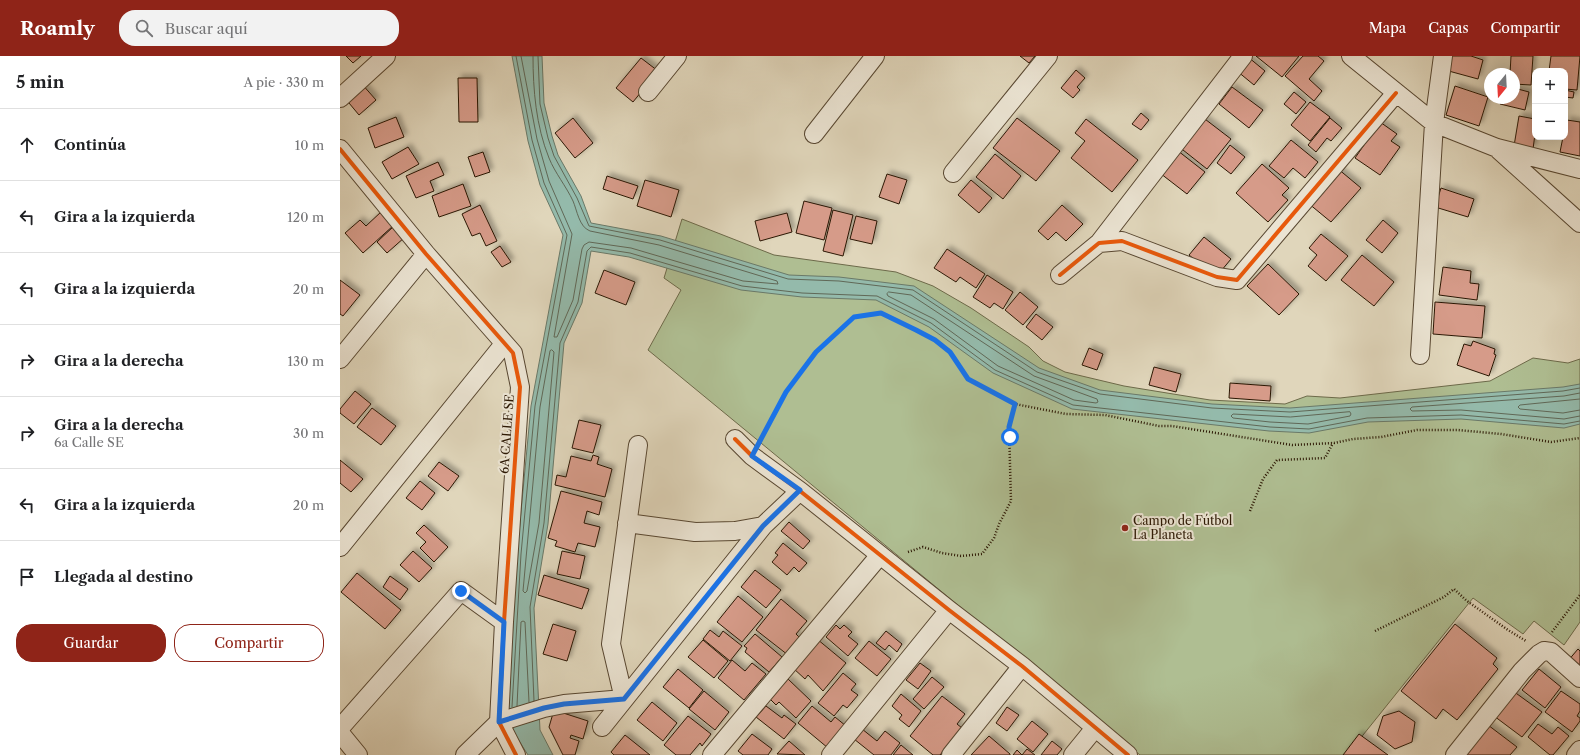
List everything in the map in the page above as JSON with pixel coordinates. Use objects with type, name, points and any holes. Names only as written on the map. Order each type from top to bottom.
[{"type":"street","points":[[340,98],[386,56]]},
{"type":"street","points":[[648,92],[677,56]]},
{"type":"street","points":[[814,134],[875,56]]},
{"type":"street","points":[[953,173],[1048,56]]},
{"type":"street","points":[[1060,275],[1099,243],[1243,56]]},
{"type":"street","points":[[1351,56],[1434,123],[1497,148],[1580,169]]},
{"type":"street","points":[[1420,355],[1434,123],[1443,56]]},
{"type":"street","points":[[1099,243],[1122,241],[1218,278],[1237,280],[1396,93]]},
{"type":"street","points":[[1497,148],[1580,223]]},
{"type":"street","name":"6A CALLE SE","points":[[340,149],[426,254],[512,353],[520,387],[504,622],[504,720]]},
{"type":"street","points":[[340,359],[426,254]]},
{"type":"street","points":[[340,547],[504,344]]},
{"type":"street","points":[[735,439],[752,456],[800,490],[948,610],[1022,666],[1128,755]]},
{"type":"street","points":[[624,699],[611,644],[638,445]]},
{"type":"street","points":[[602,727],[763,526],[800,490]]},
{"type":"street","points":[[627,523],[695,532],[735,531],[763,526]]},
{"type":"street","points":[[712,755],[880,555]]},
{"type":"street","points":[[340,728],[461,591],[504,622]]},
{"type":"street","points":[[831,755],[948,610]]},
{"type":"street","points":[[1455,755],[1522,671],[1544,651],[1551,652],[1580,678]]},
{"type":"street","points":[[951,755],[1022,666]]},
{"type":"street","points":[[465,755],[504,720],[544,708],[564,704],[624,699]]},
{"type":"street","points":[[504,720],[516,755]]},
{"type":"street","points":[[1073,755],[1095,728]]},
{"type":"street","points":[[340,733],[358,755]]},
{"type":"street","points":[[1576,755],[1580,750]]},
{"type":"path","points":[[752,456],[790,386],[816,352],[854,317],[881,313],[935,340],[950,352],[968,379],[1015,404],[1066,414],[1105,415],[1160,426],[1172,426],[1292,445],[1334,443],[1352,438],[1381,437],[1417,430],[1458,430],[1501,434],[1551,442],[1580,438]]},
{"type":"path","points":[[906,552],[923,547],[942,553],[961,556],[982,554],[994,538],[999,524],[1011,501],[1009,427],[1015,404]]},
{"type":"path","points":[[1250,511],[1263,479],[1277,460],[1325,458],[1334,443]]},
{"type":"path","points":[[1375,631],[1444,597],[1454,589],[1467,602],[1530,644]]},
{"type":"path","points":[[1551,633],[1580,594]]},
{"type":"shaded area","points":[[682,219],[774,255],[896,272],[933,286],[971,308],[1029,347],[1043,361],[1065,372],[1124,386],[1210,400],[1285,404],[1307,396],[1340,398],[1490,381],[1533,358],[1568,363],[1580,359],[1580,622],[1564,645],[1534,621],[1523,634],[1473,598],[1347,755],[1140,755],[648,350],[681,290],[664,278]]},
{"type":"water","points":[[512,56],[542,56],[544,103],[552,136],[558,155],[581,196],[591,223],[661,236],[789,275],[839,277],[914,286],[1039,368],[1100,390],[1212,404],[1290,408],[1563,387],[1580,384],[1580,424],[1564,428],[1461,419],[1368,422],[1309,433],[1269,431],[1072,409],[993,373],[929,327],[876,300],[802,297],[741,290],[629,257],[591,251],[582,303],[564,343],[548,524],[534,608],[540,730],[553,755],[528,755],[514,733],[508,708],[517,554],[531,406],[563,235],[540,185],[528,141]]},
{"type":"building","points":[[346,56],[361,56],[353,63]]},
{"type":"building","points":[[1020,56],[1035,56],[1029,63]]},
{"type":"building","points":[[1256,56],[1299,56],[1282,77]]},
{"type":"building","points":[[1303,56],[1318,56],[1324,61],[1309,79],[1322,91],[1314,101],[1285,76]]},
{"type":"building","points":[[1449,56],[1471,56],[1483,60],[1478,79],[1445,70]]},
{"type":"building","points":[[1511,56],[1533,56],[1531,85],[1520,84],[1520,68],[1510,68]]},
{"type":"building","points":[[1551,56],[1580,56],[1577,90],[1568,89],[1568,68],[1549,68]]},
{"type":"building","points":[[1248,57],[1265,71],[1254,85],[1237,71]]},
{"type":"building","points":[[641,58],[658,71],[633,102],[616,88]]},
{"type":"building","points":[[1076,70],[1085,78],[1077,87],[1080,90],[1073,98],[1061,88]]},
{"type":"building","points":[[458,78],[477,78],[478,122],[459,122]]},
{"type":"building","points":[[361,83],[376,100],[359,115],[344,97]]},
{"type":"building","points":[[1455,86],[1484,96],[1484,104],[1486,104],[1479,126],[1446,115]]},
{"type":"building","points":[[1232,87],[1263,110],[1249,128],[1219,104]]},
{"type":"building","points":[[1520,90],[1529,92],[1525,110],[1500,104],[1520,104]]},
{"type":"building","points":[[1568,91],[1574,92],[1573,98],[1568,97]]},
{"type":"building","points":[[1294,92],[1306,102],[1296,114],[1284,104]]},
{"type":"building","points":[[1310,102],[1330,117],[1310,141],[1291,125]]},
{"type":"building","points":[[1141,113],[1149,120],[1141,130],[1132,124]]},
{"type":"building","points":[[1201,116],[1231,139],[1207,169],[1178,146]]},
{"type":"building","points":[[1519,116],[1532,118],[1532,140],[1534,140],[1533,149],[1514,146]]},
{"type":"building","points":[[396,117],[404,137],[375,148],[368,128]]},
{"type":"building","points":[[573,118],[593,143],[575,158],[555,133]]},
{"type":"building","points":[[1017,118],[1060,151],[1036,181],[993,148]]},
{"type":"building","points":[[1330,118],[1342,128],[1331,141],[1327,138],[1316,152],[1308,145]]},
{"type":"building","points":[[1086,119],[1138,160],[1112,192],[1071,158],[1085,141],[1075,133]]},
{"type":"building","points":[[1568,120],[1580,122],[1580,156],[1560,152],[1562,140],[1568,140]]},
{"type":"building","points":[[1380,122],[1397,134],[1391,141],[1400,147],[1380,175],[1355,158]]},
{"type":"building","points":[[1291,140],[1318,162],[1305,178],[1293,168],[1284,178],[1269,166]]},
{"type":"building","points":[[1230,145],[1245,157],[1231,174],[1217,163]]},
{"type":"building","points":[[408,147],[419,164],[392,179],[382,162]]},
{"type":"building","points":[[1173,147],[1205,172],[1187,194],[1156,170]]},
{"type":"building","points":[[483,152],[490,172],[475,177],[468,157]]},
{"type":"building","points":[[995,154],[1021,176],[1003,199],[976,177]]},
{"type":"building","points":[[438,162],[444,175],[430,181],[434,191],[416,198],[406,176]]},
{"type":"building","points":[[1262,164],[1289,188],[1282,195],[1288,200],[1268,222],[1236,193]]},
{"type":"building","points":[[1337,168],[1361,188],[1331,222],[1308,203]]},
{"type":"building","points":[[887,174],[907,180],[899,204],[879,197]]},
{"type":"building","points":[[607,176],[638,186],[633,199],[603,189]]},
{"type":"building","points":[[645,180],[679,190],[671,217],[637,206]]},
{"type":"building","points":[[971,180],[992,198],[979,213],[958,195]]},
{"type":"building","points":[[463,184],[471,206],[439,217],[432,196]]},
{"type":"building","points":[[1441,188],[1474,199],[1468,217],[1435,207]]},
{"type":"building","points":[[804,201],[832,208],[824,240],[796,233]]},
{"type":"building","points":[[480,205],[497,241],[486,246],[480,233],[472,236],[462,214]]},
{"type":"building","points":[[1062,205],[1083,224],[1066,241],[1056,232],[1048,240],[1038,231]]},
{"type":"building","points":[[833,210],[853,215],[843,256],[823,251]]},
{"type":"building","points":[[382,211],[394,225],[363,253],[345,233],[360,220],[366,226]]},
{"type":"building","points":[[787,213],[792,232],[760,241],[755,221]]},
{"type":"building","points":[[856,216],[877,221],[872,244],[850,239]]},
{"type":"building","points":[[1383,220],[1398,233],[1382,253],[1366,240]]},
{"type":"building","points":[[394,226],[405,237],[387,253],[377,242]]},
{"type":"building","points":[[1321,234],[1348,256],[1326,281],[1308,266],[1317,255],[1309,248]]},
{"type":"building","points":[[1204,237],[1231,259],[1216,277],[1189,255]]},
{"type":"building","points":[[500,246],[511,262],[502,267],[491,252]]},
{"type":"building","points":[[947,249],[985,274],[976,288],[960,277],[956,282],[934,268]]},
{"type":"building","points":[[1362,255],[1394,282],[1374,306],[1341,280]]},
{"type":"building","points":[[1268,264],[1299,294],[1279,315],[1247,286]]},
{"type":"building","points":[[1443,267],[1471,271],[1470,283],[1479,284],[1477,300],[1439,295]]},
{"type":"building","points":[[604,270],[635,282],[626,305],[595,293]]},
{"type":"building","points":[[987,275],[1013,292],[1003,309],[994,303],[990,308],[973,297]]},
{"type":"building","points":[[340,280],[360,295],[343,316],[340,314]]},
{"type":"building","points":[[1020,292],[1038,307],[1023,325],[1005,310]]},
{"type":"building","points":[[1435,302],[1485,306],[1482,338],[1433,334]]},
{"type":"building","points":[[1036,314],[1053,327],[1042,340],[1026,327]]},
{"type":"building","points":[[1473,341],[1495,349],[1494,354],[1496,355],[1489,376],[1457,365],[1464,344],[1471,346]]},
{"type":"building","points":[[1089,348],[1103,354],[1097,370],[1082,365]]},
{"type":"building","points":[[1154,367],[1181,374],[1176,392],[1149,385]]},
{"type":"building","points":[[1230,383],[1271,386],[1270,401],[1229,398]]},
{"type":"building","points":[[355,391],[371,404],[354,424],[340,413],[340,409]]},
{"type":"building","points":[[372,408],[396,426],[381,445],[357,427]]},
{"type":"building","points":[[579,420],[601,425],[593,453],[572,448]]},
{"type":"building","points":[[593,455],[599,457],[597,464],[612,469],[605,497],[555,485],[557,475],[566,477],[571,456],[591,461]]},
{"type":"building","points":[[340,460],[363,479],[351,492],[340,483]]},
{"type":"building","points":[[439,462],[459,476],[448,491],[428,476]]},
{"type":"building","points":[[420,481],[435,493],[422,510],[406,498]]},
{"type":"building","points":[[561,491],[602,502],[599,515],[587,511],[584,523],[600,527],[595,547],[578,543],[575,552],[555,546],[557,541],[548,538]]},
{"type":"building","points":[[789,522],[810,541],[803,549],[781,531]]},
{"type":"building","points":[[424,525],[448,547],[434,562],[420,548],[426,542],[416,533]]},
{"type":"building","points":[[783,543],[807,563],[799,572],[794,567],[787,575],[772,562],[778,555],[775,553]]},
{"type":"building","points":[[413,551],[432,568],[419,582],[400,565]]},
{"type":"building","points":[[562,551],[585,556],[580,579],[557,574]]},
{"type":"building","points":[[755,570],[781,590],[766,608],[741,587]]},
{"type":"building","points":[[357,573],[401,610],[385,629],[341,592]]},
{"type":"building","points":[[544,575],[589,589],[582,609],[538,595]]},
{"type":"building","points":[[390,576],[408,589],[400,600],[383,587]]},
{"type":"building","points":[[738,596],[763,617],[742,642],[717,622]]},
{"type":"building","points":[[781,599],[807,621],[796,634],[801,639],[788,655],[756,630]]},
{"type":"building","points":[[553,624],[576,631],[567,661],[543,654]]},
{"type":"building","points":[[1455,624],[1497,658],[1493,664],[1498,669],[1457,720],[1443,709],[1436,719],[1401,691]]},
{"type":"building","points":[[836,625],[840,629],[844,625],[852,632],[848,636],[858,644],[848,656],[826,637]]},
{"type":"building","points":[[710,630],[719,637],[723,631],[742,646],[730,661],[703,639]]},
{"type":"building","points":[[886,631],[902,644],[897,652],[889,645],[885,650],[876,643]]},
{"type":"building","points":[[755,634],[782,657],[769,672],[745,652],[747,648],[744,646]]},
{"type":"building","points":[[817,639],[846,663],[823,691],[808,675],[805,679],[793,668]]},
{"type":"building","points":[[703,640],[728,661],[714,678],[688,657]]},
{"type":"building","points":[[869,641],[891,659],[877,676],[855,658]]},
{"type":"building","points":[[1578,649],[1580,651],[1580,672],[1567,662]]},
{"type":"building","points":[[732,660],[745,671],[752,663],[766,674],[744,700],[718,678]]},
{"type":"building","points":[[920,663],[931,671],[918,689],[906,680]]},
{"type":"building","points":[[678,669],[703,690],[689,708],[663,687]]},
{"type":"building","points":[[1539,669],[1561,687],[1545,708],[1522,690]]},
{"type":"building","points":[[843,673],[856,684],[851,690],[858,695],[847,708],[843,705],[834,716],[818,703]]},
{"type":"building","points":[[932,677],[944,687],[924,709],[913,699]]},
{"type":"building","points":[[788,679],[811,701],[796,718],[779,702],[776,705],[770,699]]},
{"type":"building","points":[[704,691],[729,712],[715,730],[689,709]]},
{"type":"building","points":[[1513,691],[1542,712],[1522,737],[1494,716]]},
{"type":"building","points":[[1561,691],[1580,704],[1580,711],[1577,716],[1580,718],[1580,721],[1572,732],[1545,712]]},
{"type":"building","points":[[901,694],[921,711],[909,727],[899,719],[902,715],[892,706]]},
{"type":"building","points":[[942,696],[965,714],[957,724],[962,728],[940,755],[933,755],[910,736]]},
{"type":"building","points":[[652,702],[677,723],[663,741],[637,720]]},
{"type":"building","points":[[766,706],[782,718],[784,715],[796,724],[784,739],[756,717]]},
{"type":"building","points":[[812,706],[831,722],[835,717],[846,726],[828,748],[798,723]]},
{"type":"building","points":[[1007,707],[1019,715],[1007,731],[996,723]]},
{"type":"building","points":[[554,710],[588,721],[583,739],[571,735],[570,738],[579,741],[575,755],[563,755],[549,727]]},
{"type":"building","points":[[1399,711],[1415,722],[1412,742],[1395,749],[1377,735],[1383,716]]},
{"type":"building","points":[[688,716],[711,734],[702,746],[700,743],[690,755],[676,755],[664,745]]},
{"type":"building","points":[[1032,721],[1048,734],[1033,752],[1017,739]]},
{"type":"building","points":[[1484,722],[1517,747],[1510,755],[1465,755]]},
{"type":"building","points":[[1538,724],[1552,734],[1558,727],[1569,736],[1553,755],[1550,755],[1528,737]]},
{"type":"building","points":[[862,729],[877,741],[885,731],[900,743],[891,755],[874,755],[854,739]]},
{"type":"building","points":[[752,734],[772,749],[768,755],[743,755],[738,751]]},
{"type":"building","points":[[1359,734],[1388,755],[1343,755]]},
{"type":"building","points":[[625,735],[650,755],[614,755],[611,752]]},
{"type":"building","points":[[989,736],[1010,754],[1010,755],[971,755]]},
{"type":"building","points":[[789,741],[805,755],[777,754]]},
{"type":"building","points":[[1052,741],[1062,749],[1057,755],[1041,755]]},
{"type":"building","points":[[901,745],[913,755],[893,755]]},
{"type":"building","points":[[1027,749],[1035,755],[1022,755]]},
{"type":"building","points":[[1017,750],[1022,755],[1013,755]]},
{"type":"cycle path","points":[[1060,275],[1099,243],[1122,241],[1217,277],[1237,280],[1396,93]]},
{"type":"cycle path","points":[[340,149],[426,254],[513,353],[520,387],[504,622],[499,722],[516,755]]},
{"type":"cycle path","points":[[735,439],[752,456],[800,491],[949,610],[1022,666],[1128,755]]},
{"type":"place","name":"Campo de Fútbol La Planeta","points":[[1125,528]]},
{"type":"route","points":[[461,591],[504,622],[499,722],[544,708],[564,704],[624,699],[763,526],[800,490],[752,456],[786,392],[816,352],[854,317],[881,313],[935,340],[950,352],[968,379],[1015,404],[1009,427],[1010,437]]}]
